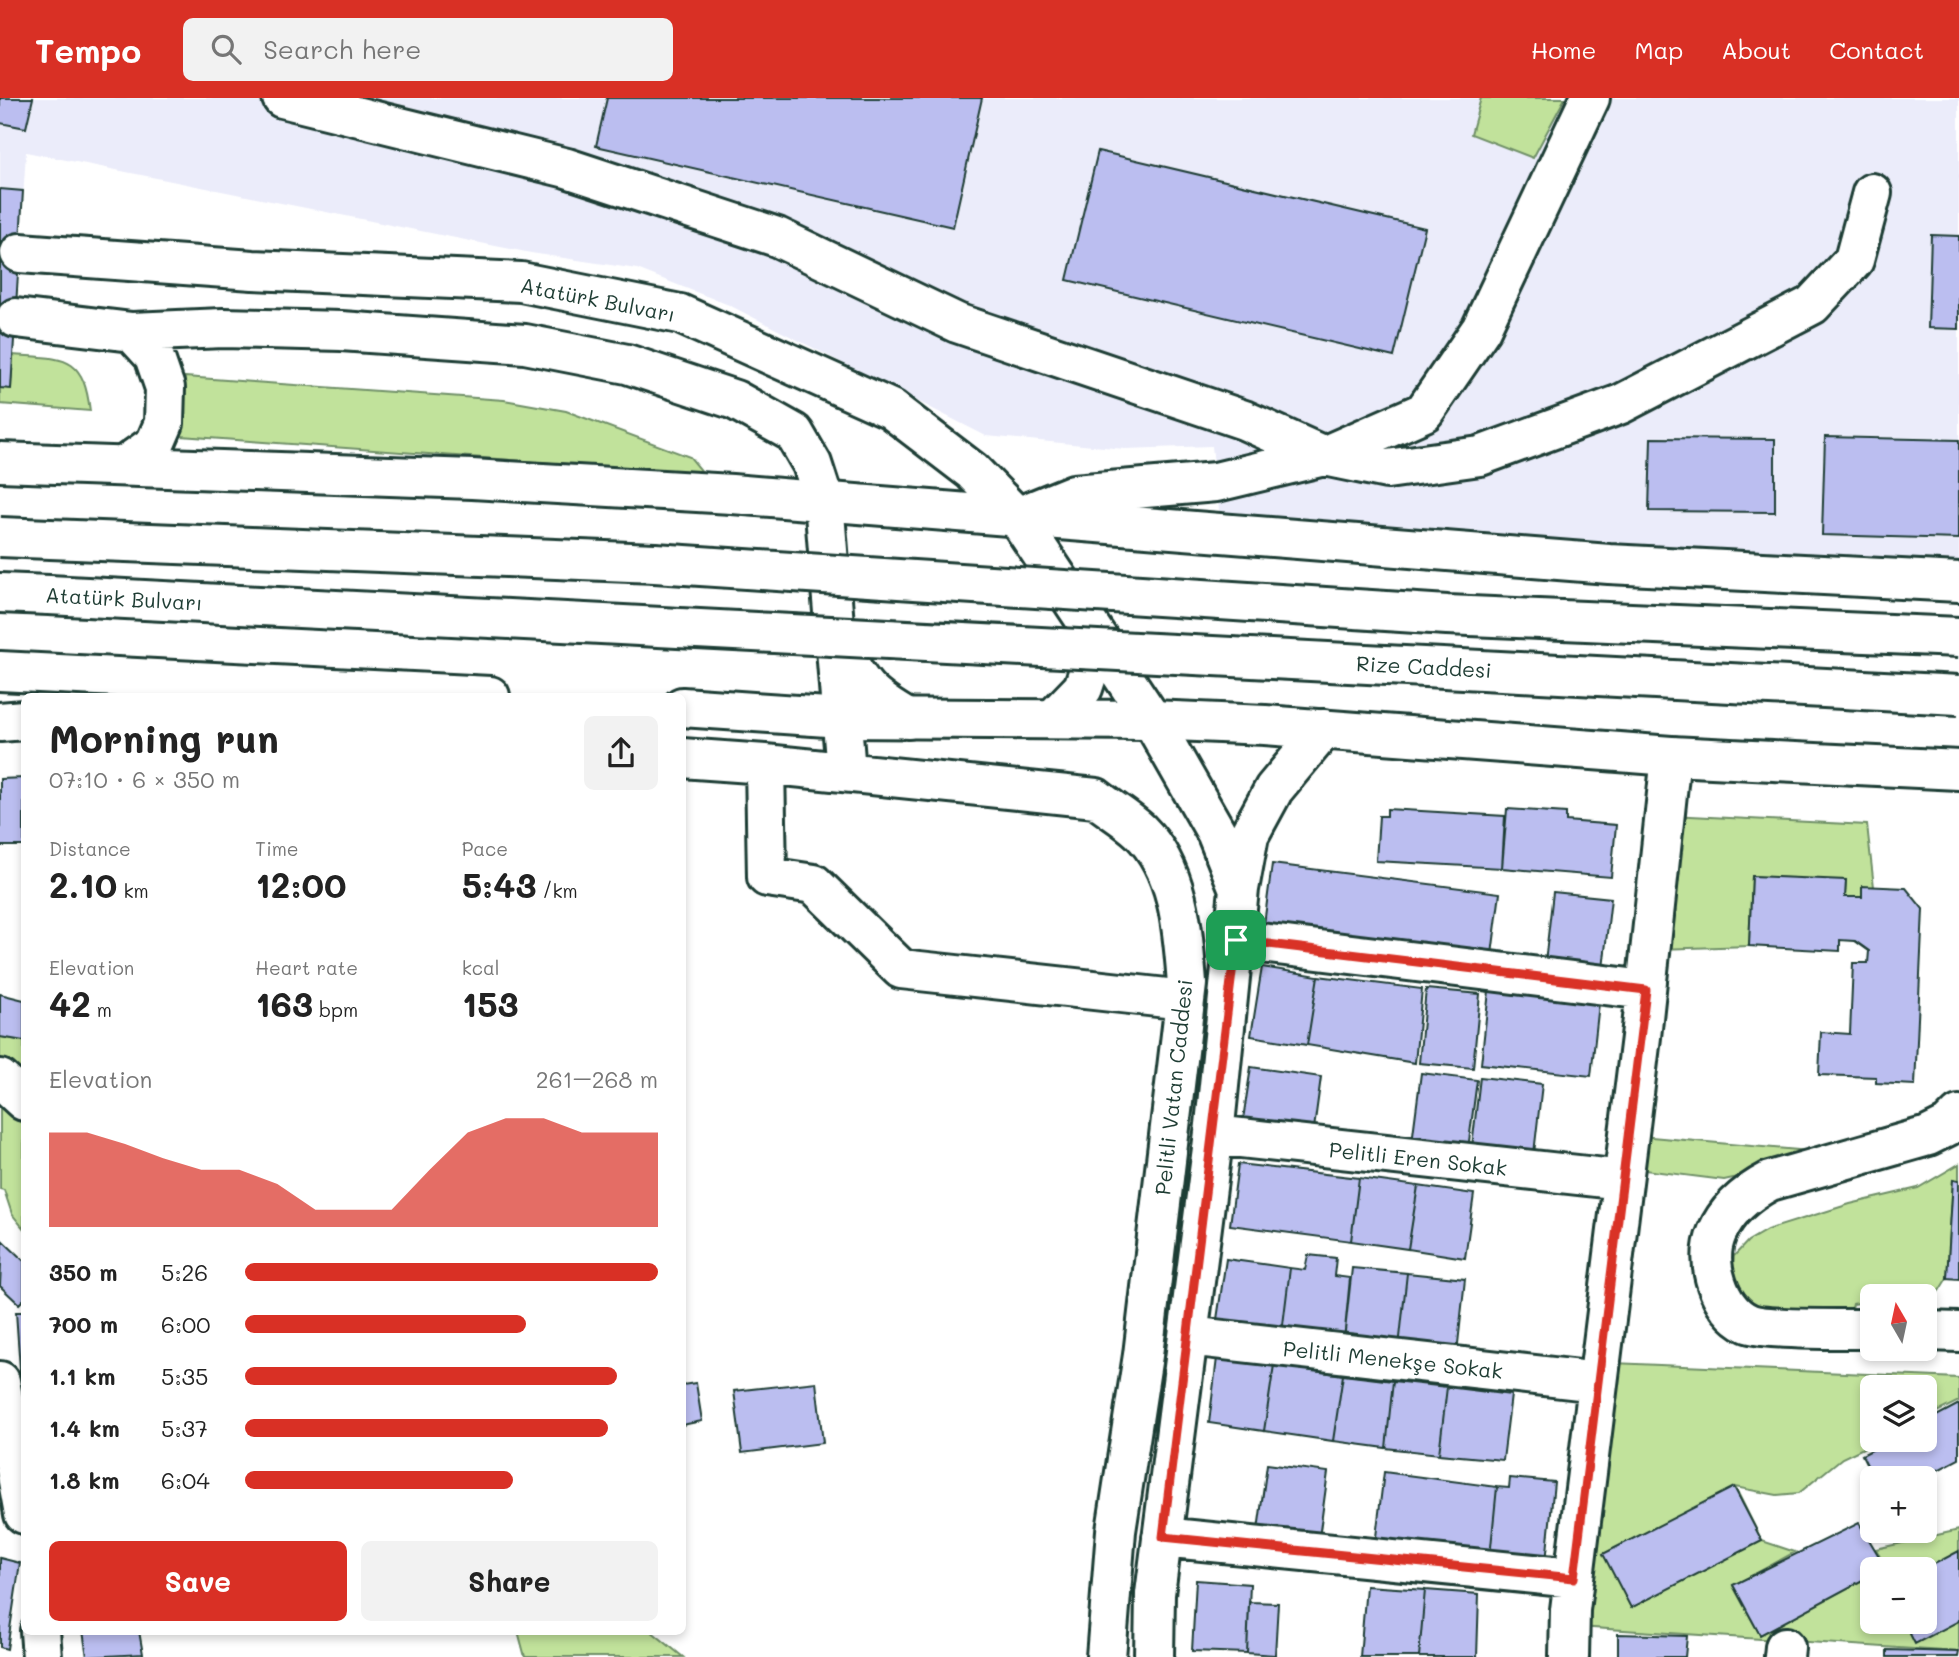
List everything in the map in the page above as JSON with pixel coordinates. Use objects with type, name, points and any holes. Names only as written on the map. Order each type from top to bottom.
[{"type":"main road","points":[[282,98],[567,168],[777,237],[957,323],[1244,420],[1324,456],[1387,469],[1480,456],[1621,404],[1812,305],[1854,260],[1872,193]]},
{"type":"main road","points":[[1017,517],[1074,495],[1216,482],[1324,456],[1424,412],[1481,329],[1590,98]]},
{"type":"main road","name":"Atatürk Bulvarı","points":[[20,253],[244,269],[521,282],[680,314],[891,410],[972,471],[1017,517],[1152,720],[1216,832],[1239,889]]},
{"type":"main road","points":[[223,328],[217,310],[219,297],[224,285],[244,269]]},
{"type":"main road","points":[[16,318],[132,332],[223,328],[341,331],[525,344],[628,364],[735,400],[794,433],[812,464],[824,501],[846,772]]},
{"type":"main road","points":[[124,466],[155,444],[164,424],[164,387],[154,356],[132,332]]},
{"type":"main road","points":[[0,463],[472,479],[824,501],[1609,564],[1959,582]]},
{"type":"main road","points":[[0,537],[655,563],[1447,615],[1959,637]]},
{"type":"main road","name":"Atatürk Bulvarı","points":[[0,593],[890,637]]},
{"type":"main road","points":[[835,637],[858,683],[880,702],[908,719]]},
{"type":"main road","name":"Rize Caddesi","points":[[890,637],[1959,695]]},
{"type":"main road","points":[[1053,719],[1083,688],[1099,640]]},
{"type":"main road","points":[[0,671],[431,693]]},
{"type":"main road","points":[[686,707],[842,718],[1152,720],[1324,729],[1671,757],[1959,770]]},
{"type":"main road","points":[[0,722],[21,720]]},
{"type":"main road","points":[[1154,1657],[1155,1594],[1214,1136],[1236,940],[1239,889],[1249,835],[1275,789],[1324,729]]},
{"type":"main road","points":[[1569,1657],[1574,1578],[1646,990],[1671,757]]},
{"type":"main road","name":"Pelitli Vatan Caddesi","points":[[686,758],[1096,798],[1140,832],[1159,857],[1170,882],[1184,935],[1185,1000],[1143,1355],[1115,1531],[1107,1657]]},
{"type":"main road","points":[[765,764],[767,877],[814,884],[901,969],[1185,1000]]},
{"type":"main road","points":[[1236,940],[1646,990]]},
{"type":"main road","points":[[0,1079],[21,1098]]},
{"type":"main road","points":[[1860,1329],[1749,1324],[1729,1306],[1717,1288],[1714,1262],[1716,1235],[1746,1194],[1770,1181],[1928,1136],[1948,1126],[1959,1115]]},
{"type":"main road","name":"Pelitli Eren Sokak","points":[[1214,1136],[1623,1180]]},
{"type":"main road","points":[[1937,1331],[1959,1332]]},
{"type":"main road","name":"Pelitli Menekşe Sokak","points":[[1188,1336],[1598,1382]]},
{"type":"main road","points":[[0,1381],[21,1492]]},
{"type":"main road","points":[[1163,1537],[1574,1578]]},
{"type":"main road","points":[[40,1635],[42,1657]]},
{"type":"shaded area","points":[[0,98],[1959,98],[1959,568],[1220,519],[1212,446],[1125,449],[986,436],[729,305],[637,269],[531,253],[26,152],[11,389],[0,402]]},
{"type":"green space","points":[[1481,98],[1565,98],[1533,158],[1471,134]]},
{"type":"green space","points":[[13,355],[46,357],[68,363],[82,379],[90,411],[0,404],[0,388],[11,388]]},
{"type":"green space","points":[[185,377],[504,400],[566,411],[690,457],[704,474],[181,436]]},
{"type":"green space","points":[[1671,815],[1867,825],[1874,887],[1862,897],[1845,897],[1846,881],[1752,876],[1749,946],[1660,949]]},
{"type":"green space","points":[[0,1037],[21,1040],[21,1225],[12,1214],[4,1190],[0,1189]]},
{"type":"green space","points":[[1640,1136],[1809,1151],[1808,1162],[1724,1180],[1636,1169]]},
{"type":"green space","points":[[1959,1164],[1959,1180],[1953,1180],[1947,1278],[1937,1293],[1937,1284],[1860,1284],[1860,1303],[1853,1304],[1850,1316],[1753,1313],[1731,1274],[1734,1256],[1748,1241],[1767,1230],[1850,1204],[1918,1188]]},
{"type":"green space","points":[[1613,1363],[1890,1375],[1860,1375],[1860,1449],[1842,1458],[1799,1493],[1777,1495],[1735,1487],[1762,1541],[1795,1552],[1733,1586],[1760,1635],[1860,1581],[1860,1634],[1937,1634],[1937,1557],[1880,1557],[1876,1549],[1902,1543],[1937,1543],[1937,1535],[1959,1530],[1959,1652],[1578,1627]]},
{"type":"green space","points":[[1937,1377],[1959,1378],[1959,1401],[1937,1412]]},
{"type":"green space","points":[[519,1635],[656,1635],[683,1657],[525,1657]]},
{"type":"building","points":[[0,98],[33,98],[26,128],[0,123]]},
{"type":"building","points":[[607,98],[982,98],[953,227],[596,146]]},
{"type":"building","points":[[1098,151],[1425,228],[1394,357],[1067,280]]},
{"type":"building","points":[[0,189],[23,191],[11,389],[0,388]]},
{"type":"building","points":[[1931,235],[1959,236],[1959,329],[1928,328]]},
{"type":"building","points":[[1825,437],[1959,440],[1959,539],[1822,535]]},
{"type":"building","points":[[1651,438],[1775,439],[1775,512],[1649,511]]},
{"type":"building","points":[[21,778],[21,846],[0,846],[0,779]]},
{"type":"building","points":[[1387,809],[1505,816],[1502,868],[1376,861],[1379,816],[1387,816]]},
{"type":"building","points":[[1507,809],[1566,813],[1566,821],[1616,825],[1611,877],[1502,868]]},
{"type":"building","points":[[1272,864],[1500,893],[1491,962],[1263,932]]},
{"type":"building","points":[[1752,876],[1846,880],[1845,897],[1862,897],[1862,886],[1906,888],[1923,909],[1915,1085],[1876,1083],[1876,1077],[1819,1075],[1821,1032],[1850,1034],[1853,963],[1868,963],[1869,951],[1855,941],[1840,940],[1840,951],[1749,946]]},
{"type":"building","points":[[1553,892],[1611,898],[1603,969],[1545,963]]},
{"type":"building","points":[[1262,967],[1318,976],[1307,1045],[1251,1036]]},
{"type":"building","points":[[1318,976],[1422,989],[1415,1063],[1307,1045]]},
{"type":"building","points":[[1426,989],[1480,994],[1473,1068],[1419,1063]]},
{"type":"building","points":[[1489,991],[1599,1003],[1591,1076],[1481,1064]]},
{"type":"building","points":[[0,994],[21,999],[21,1040],[0,1037]]},
{"type":"building","points":[[1251,1067],[1321,1077],[1313,1136],[1242,1126]]},
{"type":"building","points":[[1421,1073],[1477,1080],[1467,1157],[1411,1150]]},
{"type":"building","points":[[1480,1077],[1542,1084],[1533,1162],[1471,1156]]},
{"type":"building","points":[[1238,1164],[1359,1178],[1351,1241],[1230,1225]]},
{"type":"building","points":[[1359,1178],[1418,1186],[1408,1249],[1351,1241]]},
{"type":"building","points":[[1953,1179],[1959,1180],[1959,1279],[1947,1278]]},
{"type":"building","points":[[1418,1186],[1474,1194],[1465,1258],[1408,1249]]},
{"type":"building","points":[[2,1240],[21,1258],[21,1302],[19,1304],[0,1286]]},
{"type":"building","points":[[1308,1255],[1336,1258],[1334,1276],[1350,1278],[1344,1340],[1282,1333],[1290,1268],[1305,1270]]},
{"type":"building","points":[[1226,1259],[1290,1268],[1282,1333],[1216,1326]]},
{"type":"building","points":[[1352,1268],[1407,1273],[1399,1347],[1344,1340]]},
{"type":"building","points":[[1407,1273],[1465,1279],[1457,1353],[1399,1347]]},
{"type":"building","points":[[16,1312],[21,1312],[21,1383]]},
{"type":"building","points":[[1217,1358],[1274,1365],[1264,1431],[1209,1423]]},
{"type":"building","points":[[1274,1365],[1343,1375],[1333,1441],[1264,1431]]},
{"type":"building","points":[[1343,1375],[1393,1381],[1386,1448],[1333,1441]]},
{"type":"building","points":[[1393,1381],[1447,1387],[1439,1454],[1386,1448]]},
{"type":"building","points":[[816,1382],[823,1443],[742,1453],[734,1391]]},
{"type":"building","points":[[696,1383],[702,1421],[686,1424],[686,1384]]},
{"type":"building","points":[[1447,1387],[1511,1395],[1503,1460],[1439,1454]]},
{"type":"building","points":[[1959,1404],[1959,1459],[1937,1471],[1937,1466],[1868,1466],[1862,1455],[1868,1452],[1937,1452],[1937,1416]]},
{"type":"building","points":[[1267,1464],[1328,1472],[1319,1538],[1258,1530]]},
{"type":"building","points":[[1384,1472],[1497,1487],[1490,1557],[1375,1545]]},
{"type":"building","points":[[1510,1478],[1554,1482],[1546,1562],[1490,1557],[1497,1487],[1509,1488]]},
{"type":"building","points":[[1734,1487],[1762,1541],[1631,1608],[1603,1554]]},
{"type":"building","points":[[1859,1523],[1860,1543],[1871,1543],[1879,1557],[1860,1557],[1860,1581],[1760,1635],[1733,1585]]},
{"type":"building","points":[[1959,1551],[1959,1621],[1937,1632],[1937,1563]]},
{"type":"building","points":[[0,1558],[20,1563],[7,1649],[0,1647]]},
{"type":"building","points":[[1196,1580],[1250,1584],[1247,1653],[1192,1651]]},
{"type":"building","points":[[1366,1586],[1425,1590],[1419,1657],[1360,1657]]},
{"type":"building","points":[[1425,1590],[1479,1594],[1477,1657],[1419,1657]]},
{"type":"building","points":[[1249,1602],[1278,1603],[1275,1655],[1247,1653]]},
{"type":"building","points":[[1618,1634],[1687,1636],[1685,1657],[1618,1657]]},
{"type":"building","points":[[1910,1634],[1934,1634],[1915,1644]]},
{"type":"building","points":[[84,1635],[140,1635],[143,1654],[87,1657]]},
{"type":"building","points":[[1887,1650],[1959,1652],[1958,1657],[1887,1657]]},
{"type":"route","points":[[1236,940],[1646,990],[1574,1578],[1163,1537],[1236,940]]}]
